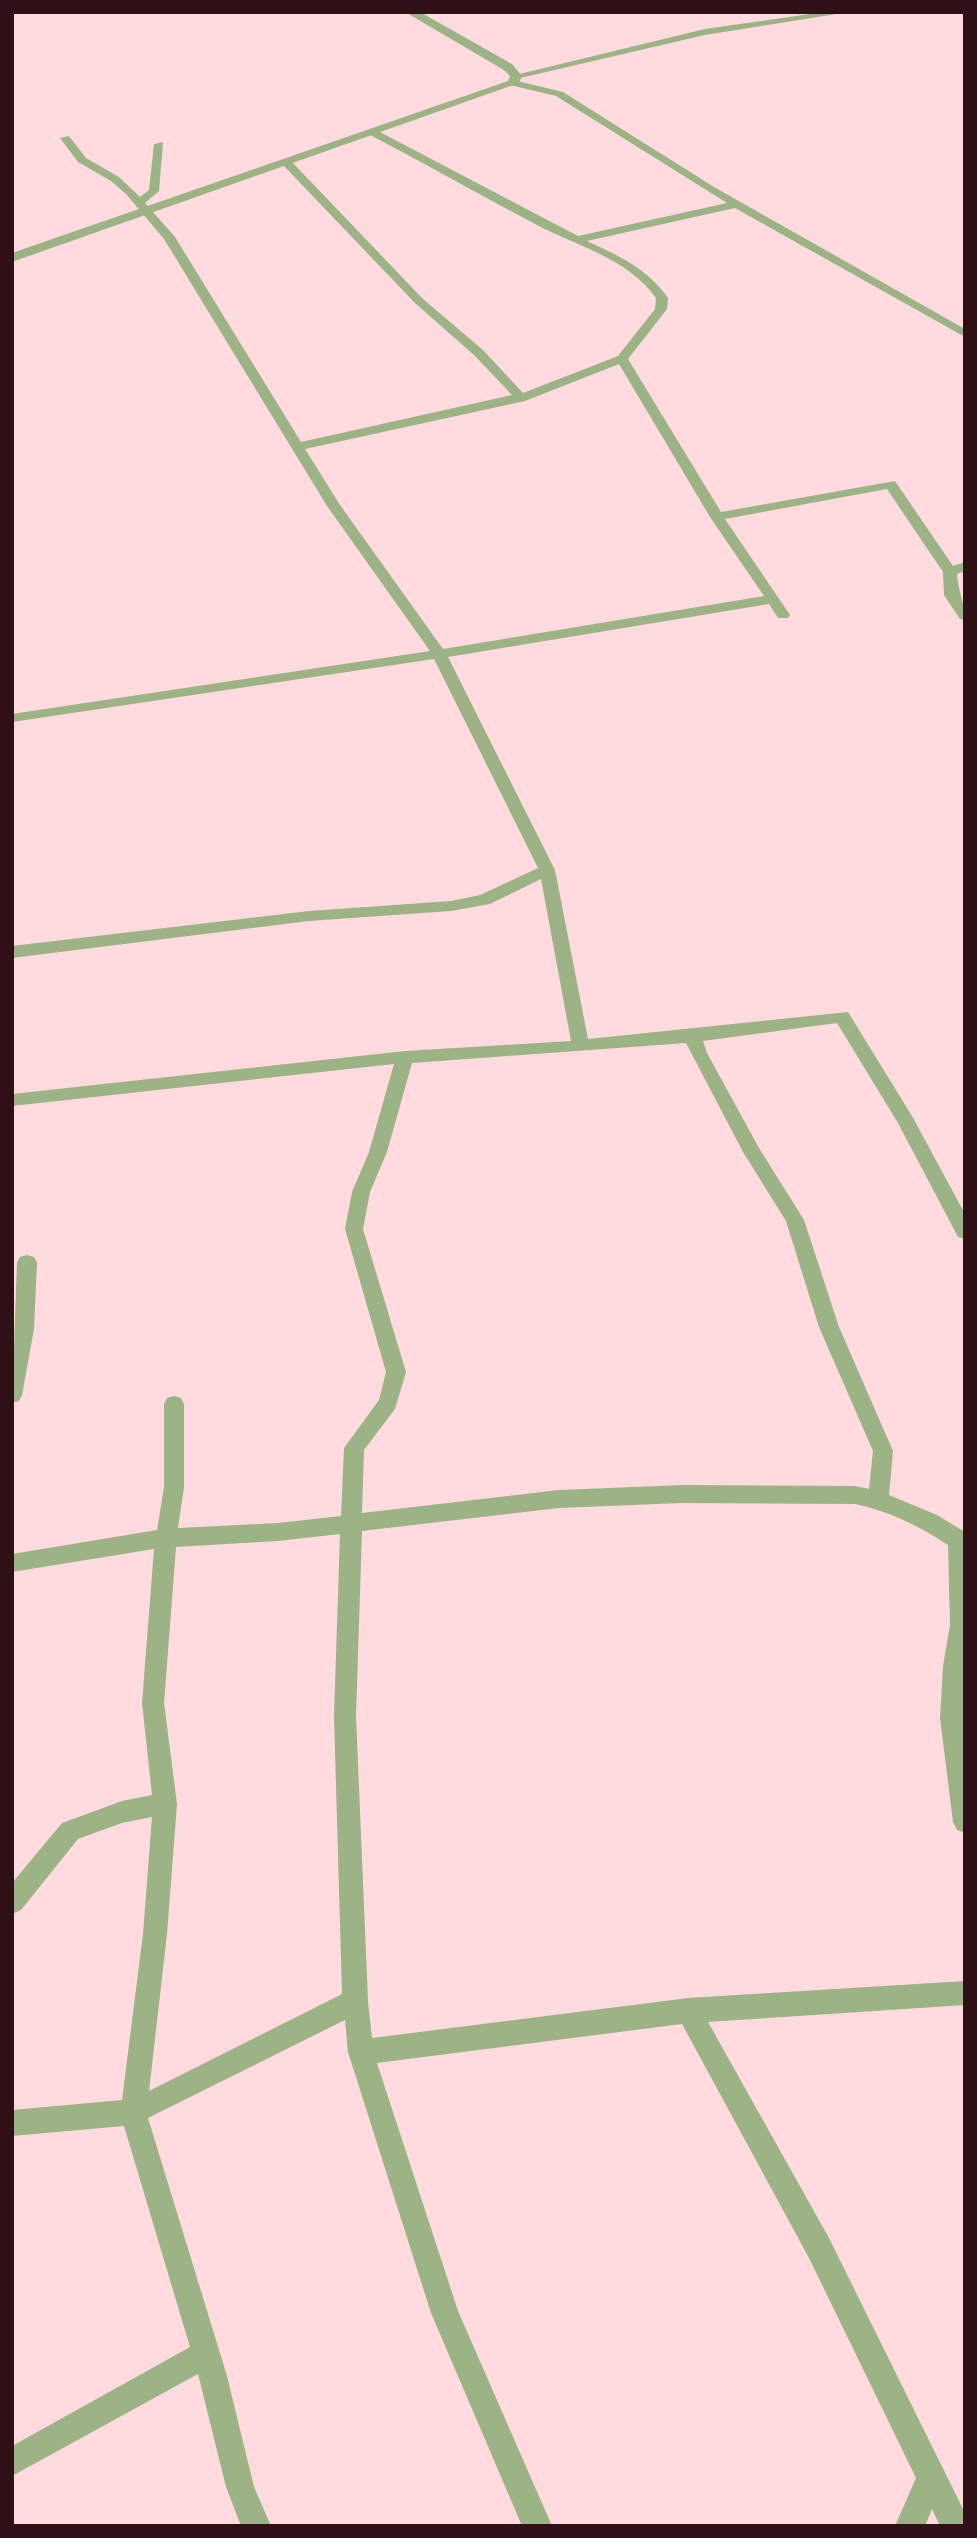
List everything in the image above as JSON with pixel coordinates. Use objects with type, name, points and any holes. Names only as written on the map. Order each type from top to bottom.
[{"type":"street","points":[[411,12],[508,67],[515,80],[559,94],[738,204],[965,334]]},
{"type":"street","points":[[12,258],[144,206],[287,163],[515,80],[705,32],[845,12]]},
{"type":"street","points":[[298,447],[521,398],[622,359],[652,324],[661,309],[662,298],[650,281],[627,264],[576,240],[374,133]]},
{"type":"street","points":[[65,138],[82,160],[115,179],[144,206],[180,253],[334,506],[439,654],[547,870],[581,1046]]},
{"type":"street","points":[[144,206],[154,191],[159,144]]},
{"type":"street","points":[[287,163],[419,301],[479,353],[521,398]]},
{"type":"street","points":[[576,240],[738,204]]},
{"type":"street","points":[[622,359],[717,517],[783,615]]},
{"type":"street","points":[[717,517],[890,484],[950,572],[951,595],[965,616]]},
{"type":"street","points":[[950,572],[965,566]]},
{"type":"street","points":[[12,718],[439,654],[774,599]]},
{"type":"street","points":[[12,952],[309,916],[451,906],[484,901],[547,870]]},
{"type":"street","points":[[12,1100],[405,1057],[693,1036],[842,1016],[906,1121],[965,1232]]},
{"type":"street","points":[[693,1036],[698,1054],[795,1220],[829,1327],[883,1451],[878,1500]]},
{"type":"street","points":[[405,1057],[378,1152],[361,1192],[354,1230],[396,1372],[388,1403],[354,1448],[354,1522],[345,1716],[355,2001],[361,2052],[445,2313],[537,2526]]},
{"type":"street","points":[[12,1395],[24,1329],[27,1262]]},
{"type":"street","points":[[174,1404],[174,1487],[166,1538],[153,1703],[165,1804],[155,1934],[133,2112],[206,2354],[240,2487],[256,2526]]},
{"type":"street","points":[[12,1563],[166,1538],[278,1532],[481,1507],[621,1496],[855,1495],[878,1500],[929,1521],[959,1540],[961,1625],[951,1718],[965,1822]]},
{"type":"street","points":[[12,1902],[70,1830],[122,1812],[165,1804]]},
{"type":"street","points":[[361,2052],[688,2011],[965,1993]]},
{"type":"street","points":[[12,2123],[133,2112],[355,2001]]},
{"type":"street","points":[[688,2011],[818,2248],[956,2526]]},
{"type":"street","points":[[12,2462],[206,2354]]},
{"type":"street","points":[[910,2526],[931,2477]]}]
